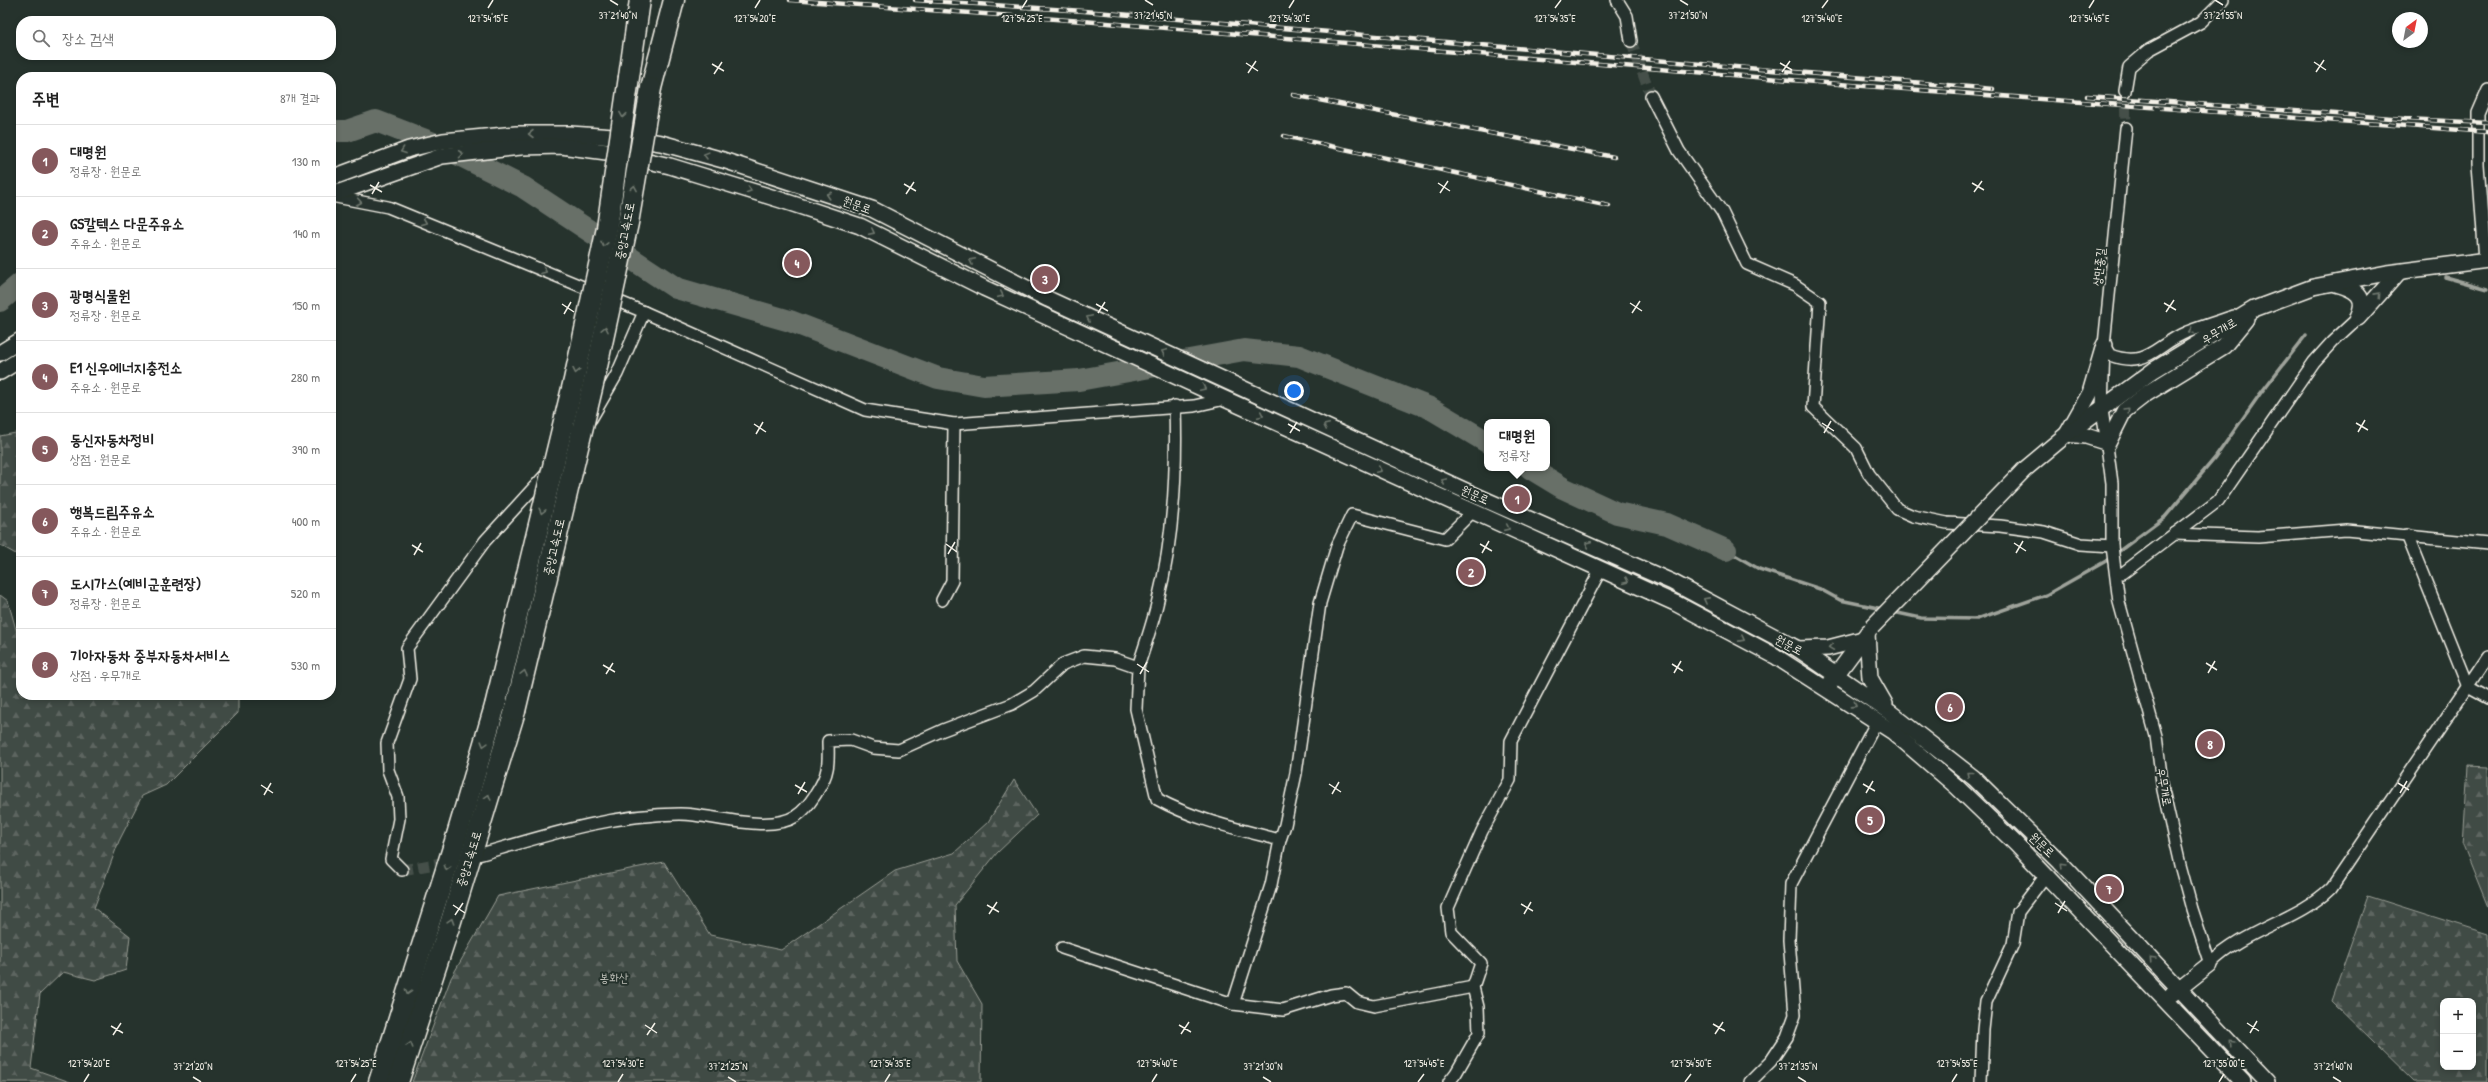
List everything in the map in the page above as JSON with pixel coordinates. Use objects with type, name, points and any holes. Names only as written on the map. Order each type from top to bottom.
[{"type":"highway","points":[[629,77],[630,0]]},
{"type":"highway","name":"중앙고속도로","points":[[379,1082],[455,843],[495,706],[574,380],[607,228],[640,0]]},
{"type":"highway","name":"중앙고속도로","points":[[398,1082],[451,921],[515,711],[595,376],[628,223],[651,88],[662,0]]},
{"type":"highway","points":[[651,88],[674,0]]},
{"type":"main road","name":"원문로","points":[[336,176],[409,149],[443,141],[516,134],[570,134],[661,143],[723,160],[872,209],[1048,299],[1479,497],[1672,582],[1798,649],[1837,674],[1891,713],[1974,778],[2060,862],[2267,1082]]},
{"type":"main road","name":"원문로","points":[[336,193],[442,156],[521,147],[562,146],[614,153],[670,166],[860,226],[984,288],[1472,512],[1675,603],[1775,656],[1827,688],[1877,721],[1956,787],[2046,875],[2243,1082]]},
{"type":"main road","name":"우무개로","points":[[1827,688],[1867,633],[2024,470],[2067,434],[2154,370],[2254,309],[2313,288],[2399,272],[2486,260]]},
{"type":"main road","points":[[2358,318],[2399,272]]},
{"type":"main road","points":[[2334,284],[2350,288],[2360,297],[2363,308],[2358,318]]},
{"type":"main road","points":[[2104,345],[2090,393],[2067,434],[2086,436],[2108,443],[2124,411],[2146,394],[2224,346],[2254,309]]},
{"type":"main road","points":[[0,353],[16,343]]},
{"type":"main road","points":[[0,372],[16,362]]},
{"type":"main road","points":[[1225,399],[1232,384]]},
{"type":"main road","points":[[1472,512],[1479,497]]},
{"type":"main road","points":[[1798,649],[1828,648],[1867,633],[1870,678],[1891,713]]},
{"type":"main road","points":[[2166,1001],[2179,988],[2210,964]]},
{"type":"street","points":[[1617,0],[1627,16],[1631,41]]},
{"type":"street","points":[[2125,91],[2129,67],[2149,50],[2201,22],[2223,0]]},
{"type":"street","name":"우무개로","points":[[2486,260],[2478,164],[2478,113],[2488,90]]},
{"type":"street","points":[[1651,96],[1679,151],[1722,212],[1746,264],[1794,285],[1820,302],[1813,407],[1856,448],[1869,474],[1897,509],[1913,516],[1946,523],[2000,526],[2044,532],[2081,544],[2112,546],[2112,483],[2108,443],[2102,409]]},
{"type":"street","name":"상만종길","points":[[2102,409],[2104,345],[2126,128]]},
{"type":"street","points":[[336,196],[388,207],[644,312],[865,410],[954,424],[1175,406],[1194,406],[1225,399]]},
{"type":"street","points":[[2104,345],[2110,355],[2124,360],[2141,359],[2186,332],[2254,309]]},
{"type":"street","points":[[402,870],[391,859],[399,819],[398,797],[388,770],[387,743],[410,679],[407,648],[485,541],[581,436],[617,374],[644,312]]},
{"type":"street","points":[[2119,572],[2218,501],[2314,362],[2332,342],[2358,318]]},
{"type":"street","points":[[1175,406],[1176,456],[1169,539],[1159,599],[1138,667],[1136,709],[1158,799],[1176,809],[1216,823],[1280,840]]},
{"type":"street","points":[[942,600],[952,581],[954,424]]},
{"type":"street","points":[[1233,1004],[1271,885],[1296,773],[1320,603],[1337,546],[1352,515],[1445,539],[1472,512]]},
{"type":"street","points":[[2174,534],[2258,537],[2346,530],[2488,544]]},
{"type":"street","points":[[2407,535],[2468,686],[2488,698]]},
{"type":"street","name":"우무개로","points":[[2112,546],[2119,572],[2125,631],[2156,736],[2163,790],[2180,865],[2192,909],[2210,964]]},
{"type":"street","points":[[1449,1082],[1480,1033],[1478,1006],[1473,987],[1482,963],[1451,932],[1448,908],[1482,831],[1510,780],[1511,741],[1601,569]]},
{"type":"street","points":[[478,855],[565,830],[623,817],[681,814],[741,822],[779,823],[797,816],[814,796],[827,770],[828,741],[851,740],[873,748],[899,750],[943,730],[1012,704],[1034,691],[1063,664],[1084,656],[1115,659],[1138,667]]},
{"type":"street","points":[[2210,964],[2225,949],[2318,900],[2331,888],[2488,656]]},
{"type":"street","points":[[1750,1082],[1771,1061],[1787,1037],[1795,1015],[1789,940],[1791,884],[1877,721]]},
{"type":"street","points":[[1981,1082],[1983,1030],[1986,1002],[2013,944],[2018,912],[2046,875]]},
{"type":"street","points":[[1062,948],[1233,1004],[1283,1010],[1331,995],[1346,993],[1357,1002],[1374,1006],[1473,987]]},
{"type":"green space","points":[[16,433],[16,554],[0,545],[0,436]]},
{"type":"green space","points":[[0,595],[8,601],[16,629],[16,700],[238,700],[238,713],[166,785],[142,796],[119,841],[94,908],[130,936],[126,970],[95,980],[63,972],[40,994],[31,1068],[70,1082],[0,1082]]},
{"type":"green space","points":[[2468,766],[2488,767],[2488,907],[2463,845]]},
{"type":"green space","name":"봉화산","points":[[1014,780],[1037,815],[997,853],[955,905],[957,961],[982,1004],[981,1082],[412,1082],[451,978],[498,896],[664,862],[710,935],[781,950],[895,871],[954,853],[988,822]]},
{"type":"green space","points":[[2368,896],[2488,934],[2488,1082],[2414,1082],[2331,1001]]},
{"type":"waterway","points":[[336,131],[347,131],[376,121],[441,146],[523,187],[676,288],[790,321],[938,378],[984,386],[1079,380],[1244,350],[1299,356],[1430,408],[1484,440]]},
{"type":"waterway","points":[[2445,277],[2488,289]]},
{"type":"waterway","points":[[0,301],[16,287]]},
{"type":"waterway","points":[[1893,612],[1921,618],[1977,619],[2046,595],[2106,561],[2165,517],[2215,458],[2260,394],[2306,335]]},
{"type":"waterway","points":[[1535,471],[1563,488],[1617,513],[1667,524],[1726,550]]},
{"type":"waterway","points":[[1726,550],[1759,569],[1820,589],[1840,600],[1883,609]]},
{"type":"tunnel","points":[[1631,41],[1651,96]]},
{"type":"tunnel","points":[[2125,91],[2126,128]]},
{"type":"tunnel","points":[[402,870],[452,861]]},
{"type":"railway","points":[[790,0],[1083,21],[1851,85],[2488,132]]},
{"type":"railway","points":[[915,0],[1084,11],[1993,89]]},
{"type":"railway","points":[[1293,95],[1614,157]]},
{"type":"railway","points":[[2087,96],[2405,119],[2488,123]]},
{"type":"railway","points":[[1284,136],[1609,206]]},
{"type":"place","name":"E1 신우에너지충전소","points":[[797,263]]},
{"type":"place","name":"광명식물원","points":[[1045,279]]},
{"type":"place","name":"대명원","points":[[1517,499]]},
{"type":"place","name":"GS칼텍스 다문주유소","points":[[1471,572]]},
{"type":"place","name":"행복드림주유소","points":[[1950,707]]},
{"type":"place","name":"기아자동차 중부자동차서비스","points":[[2210,744]]},
{"type":"place","name":"동신자동차정비","points":[[1870,820]]},
{"type":"place","name":"도시가스(예비군훈련장)","points":[[2109,889]]}]
